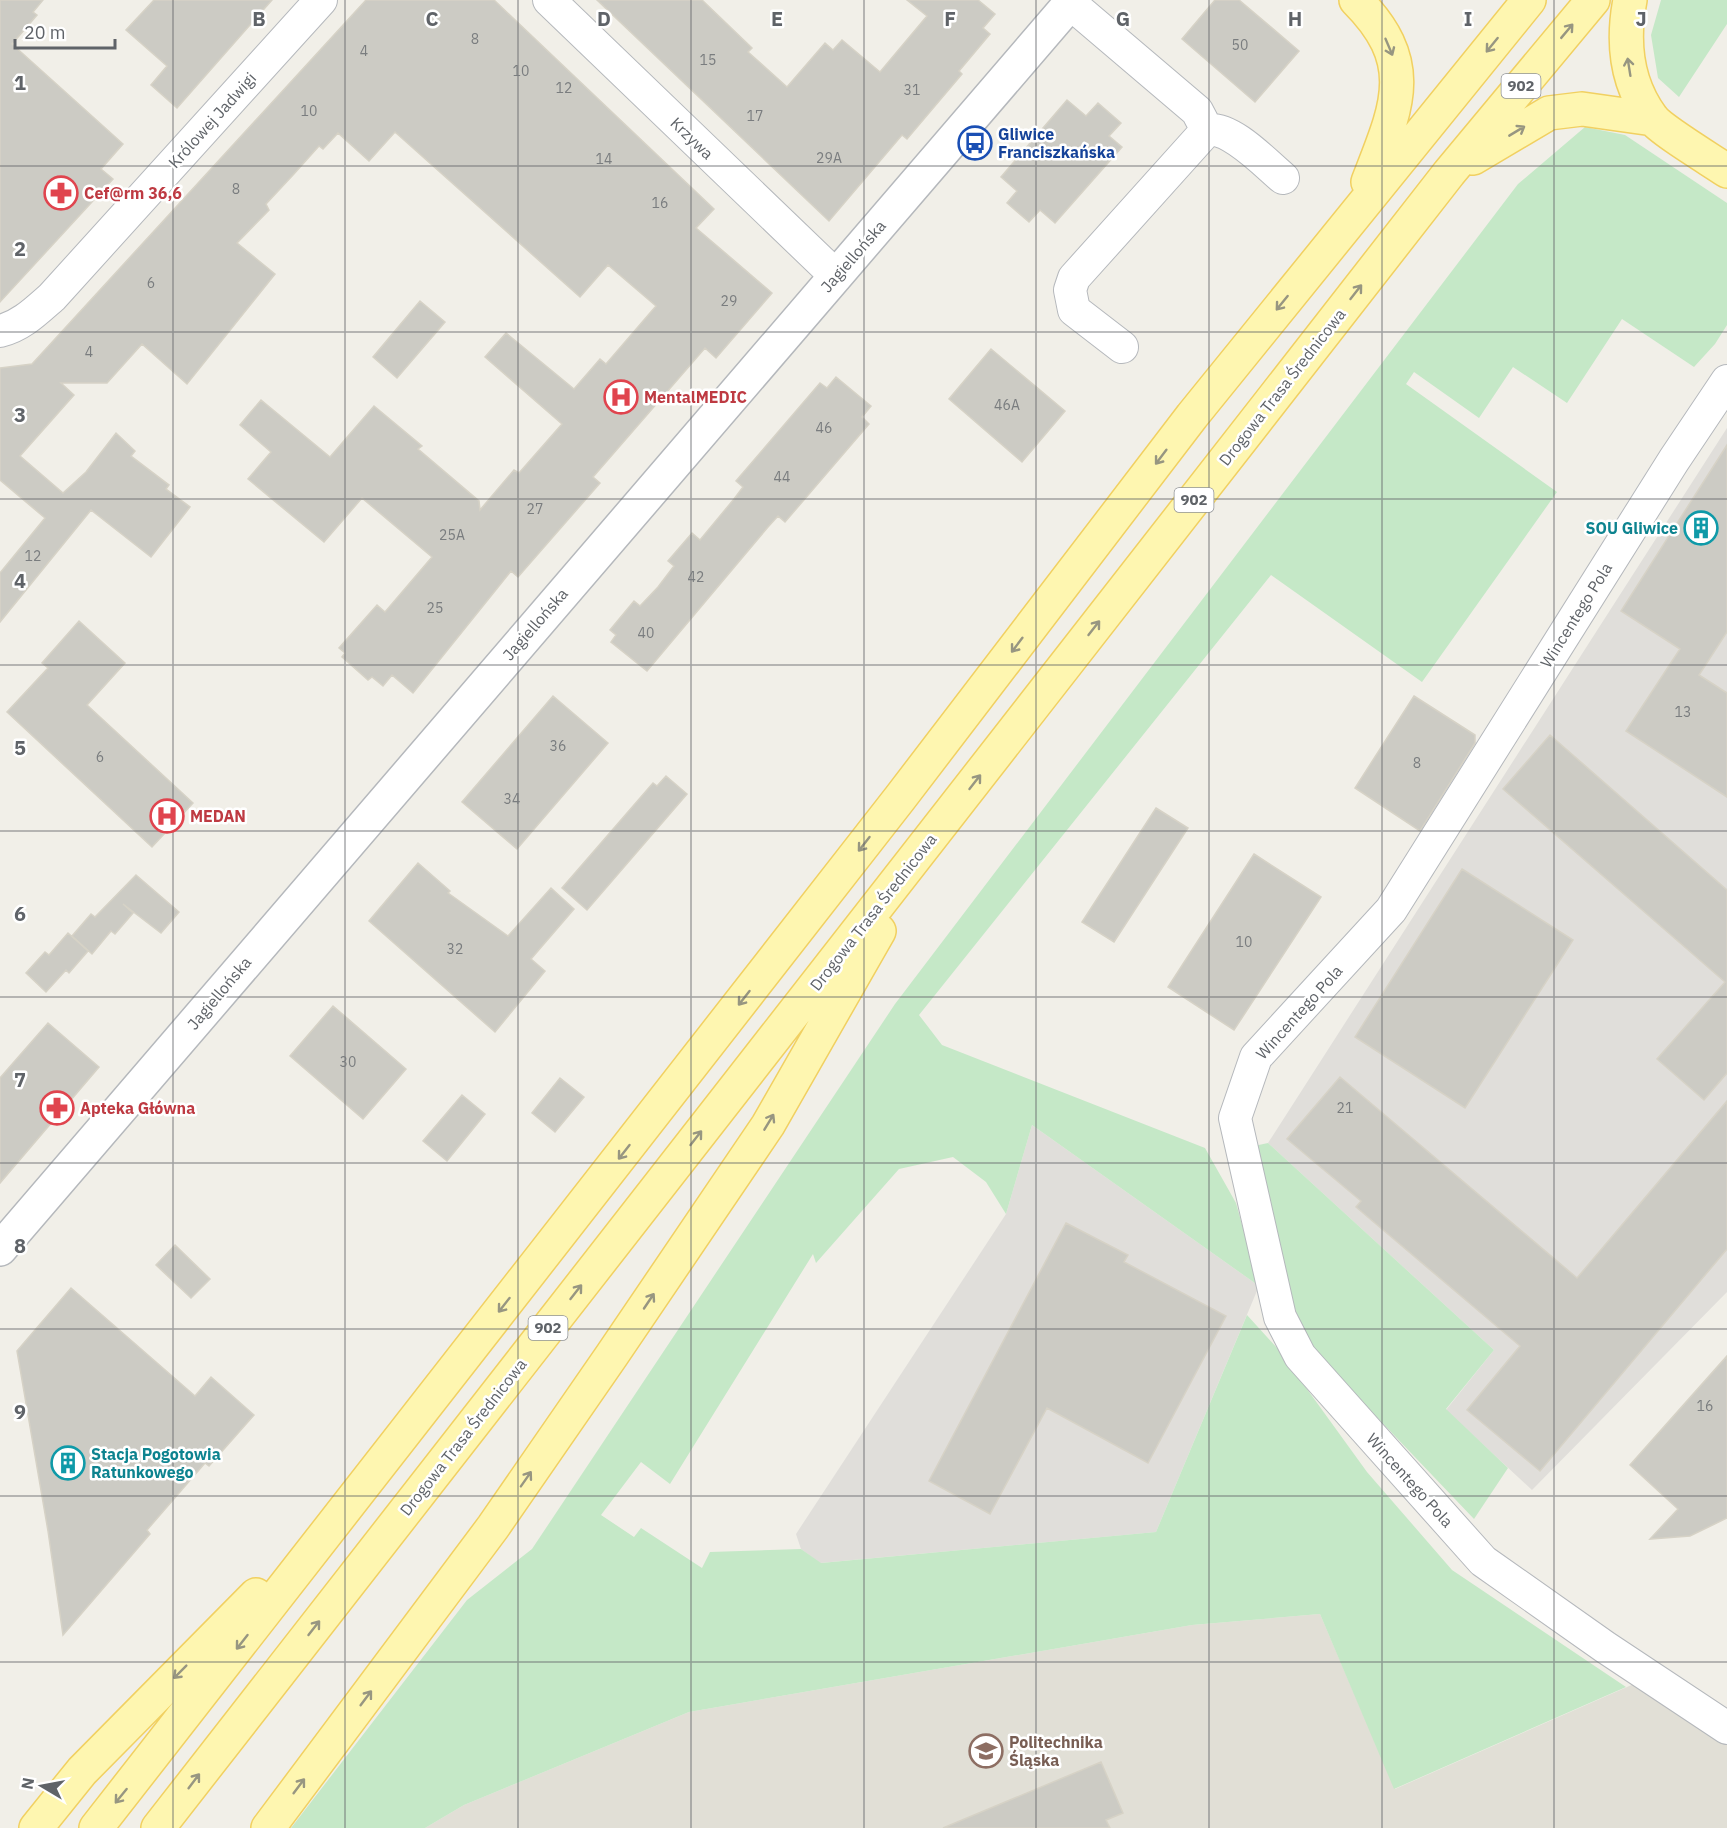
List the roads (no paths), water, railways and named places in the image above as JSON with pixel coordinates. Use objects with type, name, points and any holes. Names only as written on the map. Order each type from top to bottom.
[{"type":"main road","points":[[1356,0],[1382,31],[1394,59],[1398,82],[1395,111],[1358,208]]},
{"type":"main road","points":[[96,1828],[907,789],[1192,416],[1358,208],[1529,0]]},
{"type":"main road","name":"Drogowa Trasa Średnicowa","points":[[158,1828],[1449,173],[1593,0]]},
{"type":"main road","points":[[1630,0],[1624,39],[1630,78],[1653,120]]},
{"type":"main road","points":[[1449,173],[1549,113],[1582,109],[1653,120],[1727,171]]},
{"type":"main road","points":[[268,1828],[493,1527],[768,1125],[939,828]]},
{"type":"main road","points":[[36,1828],[82,1772],[369,1480]]},
{"type":"street","name":"Krzywa","points":[[549,0],[836,276]]},
{"type":"street","name":"Królowej Jadwigi","points":[[0,331],[31,316],[52,297],[317,1]]},
{"type":"street","name":"Jagiellońska","points":[[0,1249],[1071,2]]},
{"type":"street","points":[[1071,2],[1197,111],[1207,130]]},
{"type":"street","points":[[1122,347],[1074,310],[1070,290],[1074,278],[1207,130],[1217,129],[1229,134],[1283,178]]},
{"type":"street","name":"Wincentego Pola","points":[[1727,381],[1674,460],[1391,910],[1256,1057],[1235,1118],[1280,1317],[1300,1356],[1483,1561],[1727,1728]]},
{"type":"place","name":"Gliwice Franciszkańska","points":[[975,143]]},
{"type":"place","name":"Cef@rm 36,6","points":[[61,193]]},
{"type":"place","name":"MentalMEDIC","points":[[621,397]]},
{"type":"place","name":"SOU Gliwice","points":[[1701,528]]},
{"type":"place","name":"MEDAN","points":[[167,816]]},
{"type":"place","name":"Apteka Główna","points":[[57,1108]]},
{"type":"place","name":"Stacja Pogotowia Ratunkowego","points":[[68,1463]]},
{"type":"place","name":"Politechnika Śląska","points":[[986,1751]]}]
